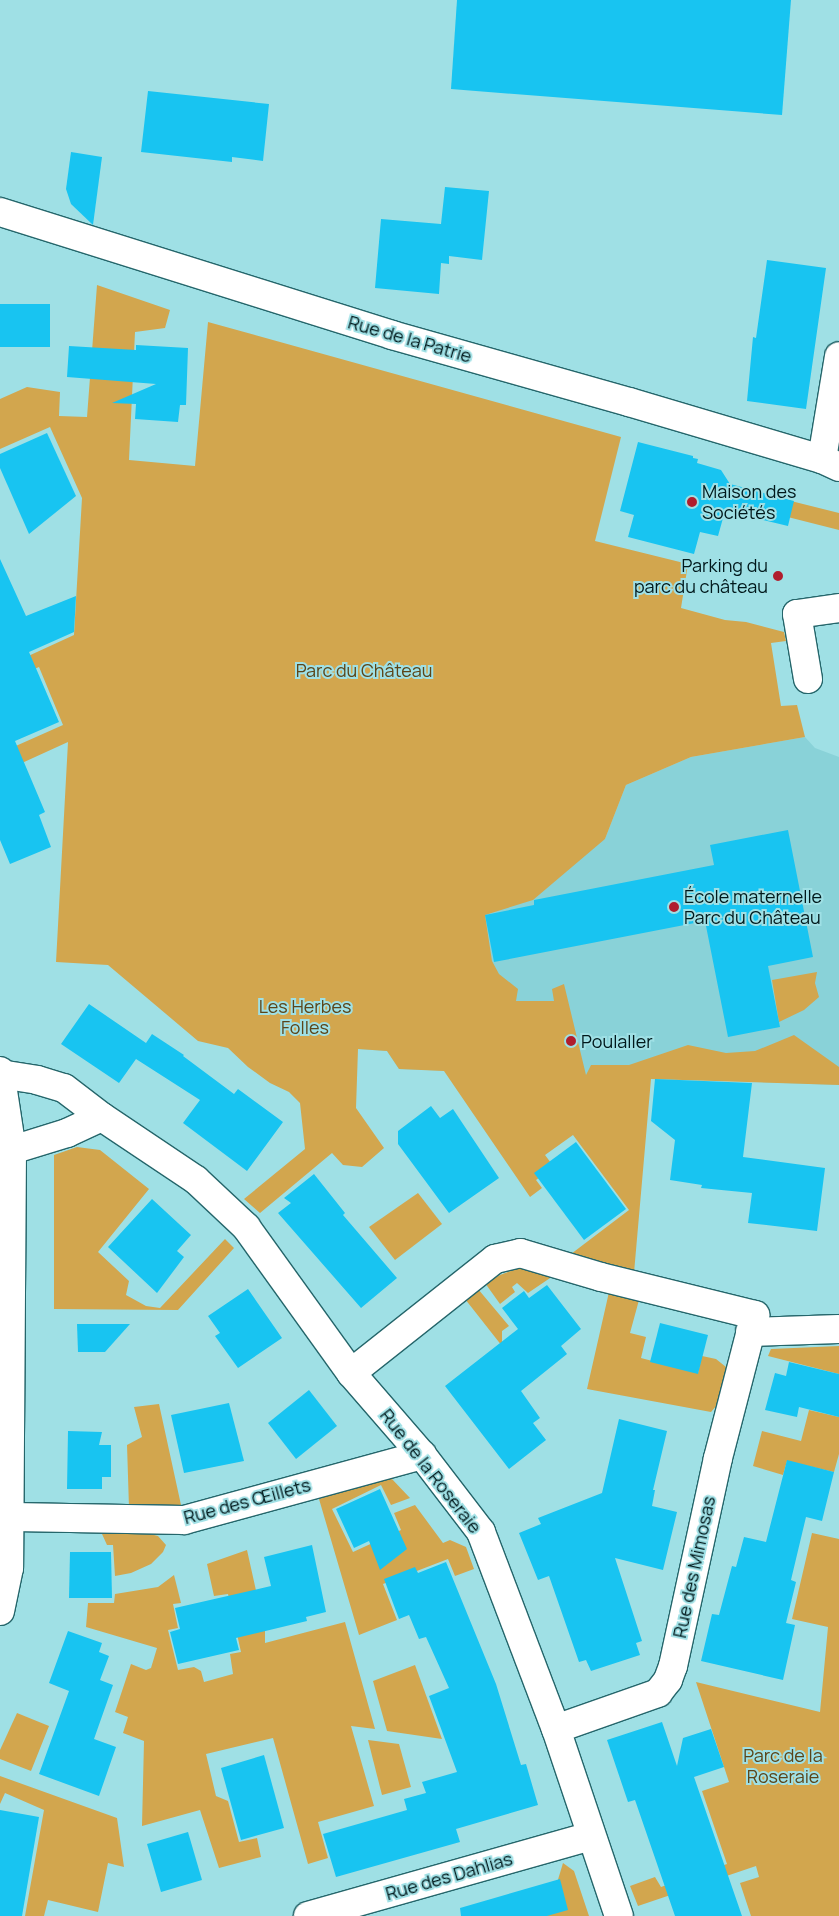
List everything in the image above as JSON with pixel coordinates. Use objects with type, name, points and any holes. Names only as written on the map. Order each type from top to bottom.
[{"type":"street","name":"Rue de la Patrie","points":[[0,212],[392,335],[830,463]]},
{"type":"street","points":[[830,463],[839,356]]},
{"type":"street","points":[[808,679],[797,614],[839,608]]},
{"type":"street","points":[[0,1073],[12,1150],[5,1424],[9,1568],[0,1611]]},
{"type":"street","name":"Rue de la Roseraie","points":[[0,1073],[37,1080],[64,1088],[102,1117],[196,1180],[246,1227],[351,1373],[422,1455],[481,1532],[556,1729],[590,1836],[619,1916]]},
{"type":"street","points":[[12,1150],[67,1133],[102,1117]]},
{"type":"street","name":"Rue des Mimosas","points":[[351,1373],[495,1259],[520,1254],[619,1282],[755,1315],[718,1458],[673,1666],[668,1680],[658,1693],[556,1729]]},
{"type":"street","points":[[750,1332],[839,1329]]},
{"type":"street","name":"Rue des Œillets","points":[[9,1517],[184,1520],[422,1455]]},
{"type":"street","name":"Rue des Dahlias","points":[[308,1916],[590,1836]]},
{"type":"shaded area","name":"École maternelle Parc du Château","points":[[805,737],[815,748],[839,757],[839,1085],[399,1069],[387,1051],[358,1049],[363,941],[605,839],[626,785],[691,757]]},
{"type":"green space","name":"Parc du Château","points":[[97,285],[170,310],[165,328],[135,332],[129,460],[195,466],[208,322],[621,437],[595,541],[688,564],[681,608],[725,620],[746,622],[784,632],[786,641],[771,643],[781,706],[797,705],[805,737],[691,757],[626,785],[605,839],[533,900],[485,915],[492,961],[499,974],[518,989],[516,1001],[554,1001],[552,989],[564,984],[586,1075],[591,1065],[629,1065],[688,1045],[726,1053],[755,1051],[794,1035],[839,1067],[839,1085],[651,1079],[634,1273],[571,1254],[629,1210],[573,1135],[545,1155],[554,1167],[536,1180],[542,1188],[530,1197],[444,1071],[399,1069],[387,1051],[358,1049],[356,1108],[384,1148],[362,1167],[343,1165],[332,1153],[260,1213],[244,1199],[305,1149],[300,1103],[289,1092],[270,1083],[248,1067],[228,1048],[198,1041],[108,965],[56,962],[68,742],[0,773],[0,753],[63,725],[39,667],[5,682],[0,669],[74,635],[82,498],[50,427],[0,449],[0,399],[27,387],[60,392],[59,416],[87,417]]},
{"type":"green space","points":[[771,496],[839,513],[839,530],[768,512]]},
{"type":"green space","points":[[817,972],[815,983],[819,997],[804,1010],[779,1022],[772,980]]},
{"type":"green space","points":[[77,1147],[100,1150],[149,1189],[98,1252],[129,1281],[126,1295],[146,1306],[160,1308],[225,1239],[234,1248],[178,1310],[54,1309],[54,1155]]},
{"type":"green space","points":[[418,1193],[442,1224],[395,1260],[369,1227]]},
{"type":"green space","points":[[519,1268],[544,1270],[556,1274],[528,1293],[517,1283],[512,1287],[515,1292],[500,1304],[485,1283]]},
{"type":"green space","points":[[478,1289],[509,1326],[502,1331],[502,1346],[465,1299]]},
{"type":"green space","points":[[609,1292],[639,1300],[630,1333],[646,1337],[641,1358],[698,1373],[702,1356],[716,1359],[726,1367],[717,1405],[711,1412],[587,1389]]},
{"type":"green space","points":[[839,1346],[839,1374],[768,1356],[771,1349]]},
{"type":"green space","points":[[159,1404],[181,1505],[165,1508],[129,1508],[127,1445],[142,1437],[134,1407]]},
{"type":"green space","points":[[809,1410],[839,1417],[839,1454],[834,1472],[787,1461],[783,1475],[753,1466],[762,1431],[801,1441]]},
{"type":"green space","points":[[380,1478],[391,1478],[410,1498],[391,1505],[381,1485],[332,1509],[353,1552],[401,1530],[394,1513],[415,1505],[443,1543],[450,1540],[466,1547],[474,1569],[455,1576],[448,1559],[383,1584],[397,1620],[359,1635],[319,1499]]},
{"type":"green space","points":[[146,1533],[158,1536],[166,1545],[163,1552],[151,1564],[131,1573],[115,1576],[113,1545],[107,1545],[102,1534]]},
{"type":"green space","name":"Parc de la Roseraie","points":[[812,1533],[839,1539],[839,1916],[751,1916],[740,1883],[759,1877],[756,1866],[638,1906],[630,1886],[655,1877],[661,1887],[727,1864],[702,1791],[729,1782],[696,1682],[820,1712],[828,1627],[792,1619]]},
{"type":"green space","points":[[247,1550],[265,1631],[265,1643],[345,1622],[375,1729],[351,1726],[374,1806],[318,1822],[328,1858],[308,1864],[273,1738],[206,1754],[216,1796],[228,1801],[239,1842],[257,1838],[261,1857],[219,1868],[200,1810],[142,1826],[144,1741],[123,1733],[128,1717],[115,1712],[131,1664],[146,1670],[151,1668],[157,1648],[86,1627],[88,1603],[114,1603],[115,1594],[158,1587],[174,1575],[181,1603],[173,1604],[178,1628],[168,1630],[178,1670],[194,1667],[201,1671],[204,1682],[233,1674],[230,1654],[241,1652],[228,1594],[214,1596],[207,1564]]},
{"type":"green space","points":[[415,1665],[442,1739],[387,1731],[373,1681]]},
{"type":"green space","points":[[17,1713],[49,1726],[31,1771],[0,1759],[0,1750]]},
{"type":"green space","points":[[368,1740],[399,1744],[411,1787],[382,1795]]},
{"type":"green space","points":[[0,1776],[117,1818],[124,1867],[108,1863],[98,1912],[48,1900],[44,1916],[25,1916],[44,1810],[5,1793],[0,1804]]},
{"type":"green space","points":[[563,1863],[574,1871],[589,1916],[547,1916]]},
{"type":"building","points":[[457,0],[791,0],[782,115],[451,89]]},
{"type":"building","points":[[148,91],[269,104],[263,161],[232,157],[232,162],[141,152]]},
{"type":"building","points":[[71,152],[102,157],[93,225],[71,204],[66,189]]},
{"type":"building","points":[[445,187],[489,191],[482,260],[449,256],[449,264],[441,263],[439,294],[375,288],[381,219],[441,224]]},
{"type":"building","points":[[767,260],[826,268],[806,409],[747,401],[753,337],[756,338]]},
{"type":"building","points":[[0,304],[50,304],[50,347],[0,347]]},
{"type":"building","points":[[136,345],[188,348],[186,405],[180,405],[178,422],[135,419],[136,404],[112,403],[156,384],[67,377],[69,346],[136,350]]},
{"type":"building","points":[[47,433],[76,496],[29,534],[0,468],[0,454]]},
{"type":"building","name":"Maison des Sociétés","points":[[638,442],[693,456],[693,458],[698,459],[697,463],[721,470],[730,484],[794,501],[788,526],[725,511],[718,536],[700,532],[694,554],[628,537],[634,515],[620,511]]},
{"type":"building","points":[[0,559],[26,616],[76,596],[74,632],[29,652],[59,722],[15,741],[45,812],[39,815],[51,847],[10,864],[0,840]]},
{"type":"building","points":[[788,830],[813,957],[768,966],[780,1027],[728,1037],[705,921],[494,962],[485,915],[534,905],[534,900],[714,865],[710,845]]},
{"type":"building","points":[[89,1004],[146,1043],[152,1034],[184,1055],[234,1094],[238,1089],[283,1122],[247,1171],[183,1123],[200,1100],[136,1059],[119,1083],[61,1044]]},
{"type":"building","points":[[655,1079],[752,1083],[743,1157],[825,1168],[817,1231],[748,1223],[752,1193],[701,1188],[702,1185],[670,1180],[675,1140],[651,1121]]},
{"type":"building","points":[[431,1106],[440,1118],[453,1109],[499,1178],[449,1213],[398,1144],[398,1131]]},
{"type":"building","points":[[576,1142],[626,1209],[584,1240],[534,1173]]},
{"type":"building","points":[[314,1174],[345,1213],[343,1215],[397,1278],[361,1308],[278,1213],[291,1203],[284,1198]]},
{"type":"building","points":[[152,1199],[191,1235],[177,1251],[184,1257],[157,1293],[108,1247]]},
{"type":"building","points":[[547,1285],[581,1329],[561,1346],[567,1354],[521,1391],[540,1418],[533,1423],[546,1440],[509,1469],[445,1386],[518,1329],[502,1308],[524,1291],[529,1298]]},
{"type":"building","points":[[248,1289],[282,1338],[238,1368],[215,1336],[220,1333],[208,1316]]},
{"type":"building","points":[[660,1323],[708,1335],[698,1374],[650,1362]]},
{"type":"building","points":[[77,1324],[130,1324],[105,1352],[78,1352]]},
{"type":"building","points":[[789,1362],[839,1374],[839,1417],[799,1407],[797,1417],[765,1410],[775,1373],[786,1376]]},
{"type":"building","points":[[309,1390],[337,1426],[296,1459],[268,1423]]},
{"type":"building","points":[[229,1403],[244,1461],[184,1473],[171,1415]]},
{"type":"building","points":[[619,1419],[667,1431],[653,1490],[655,1490],[652,1506],[677,1512],[663,1570],[615,1558],[642,1641],[636,1643],[640,1655],[591,1671],[586,1660],[579,1662],[549,1576],[538,1580],[519,1533],[541,1524],[538,1518],[602,1493]]},
{"type":"building","points":[[68,1431],[102,1432],[99,1445],[111,1445],[111,1477],[102,1477],[102,1489],[67,1489]]},
{"type":"building","points":[[787,1460],[834,1472],[822,1521],[806,1517],[791,1580],[796,1582],[786,1623],[795,1625],[783,1680],[701,1661],[712,1614],[719,1615],[732,1566],[736,1567],[744,1537],[766,1542]]},
{"type":"building","points":[[380,1489],[407,1549],[380,1570],[369,1541],[354,1548],[336,1509]]},
{"type":"building","points":[[312,1545],[326,1612],[306,1617],[307,1621],[236,1638],[239,1650],[178,1664],[170,1632],[180,1629],[175,1608],[271,1586],[264,1557]]},
{"type":"building","points":[[70,1552],[111,1552],[112,1598],[69,1598]]},
{"type":"building","points":[[446,1562],[496,1684],[521,1765],[526,1764],[538,1805],[456,1829],[460,1842],[336,1877],[323,1834],[407,1810],[404,1799],[426,1793],[422,1782],[457,1772],[429,1696],[449,1688],[426,1637],[419,1639],[409,1615],[399,1619],[384,1579],[415,1567],[418,1573]]},
{"type":"building","points":[[68,1631],[102,1643],[99,1652],[109,1656],[100,1680],[113,1685],[94,1739],[116,1747],[99,1796],[39,1774],[69,1691],[49,1683]]},
{"type":"building","points":[[662,1722],[677,1766],[683,1738],[711,1729],[724,1767],[694,1777],[742,1916],[675,1916],[635,1800],[628,1802],[607,1740]]},
{"type":"building","points":[[264,1755],[284,1828],[241,1840],[221,1768]]},
{"type":"building","points":[[0,1810],[39,1817],[22,1916],[0,1916]]},
{"type":"building","points":[[188,1832],[202,1880],[161,1892],[147,1844]]},
{"type":"building","points":[[560,1879],[568,1910],[547,1916],[461,1916],[460,1908]]},
{"type":"place","name":"Maison des Sociétés","points":[[692,502]]},
{"type":"place","name":"Parking du parc du château","points":[[778,576]]},
{"type":"place","name":"École maternelle Parc du Château","points":[[674,907]]},
{"type":"place","name":"Poulaller","points":[[571,1041]]},
{"type":"park label","name":"Les Herbes Folles","points":[[305,1017]]}]
